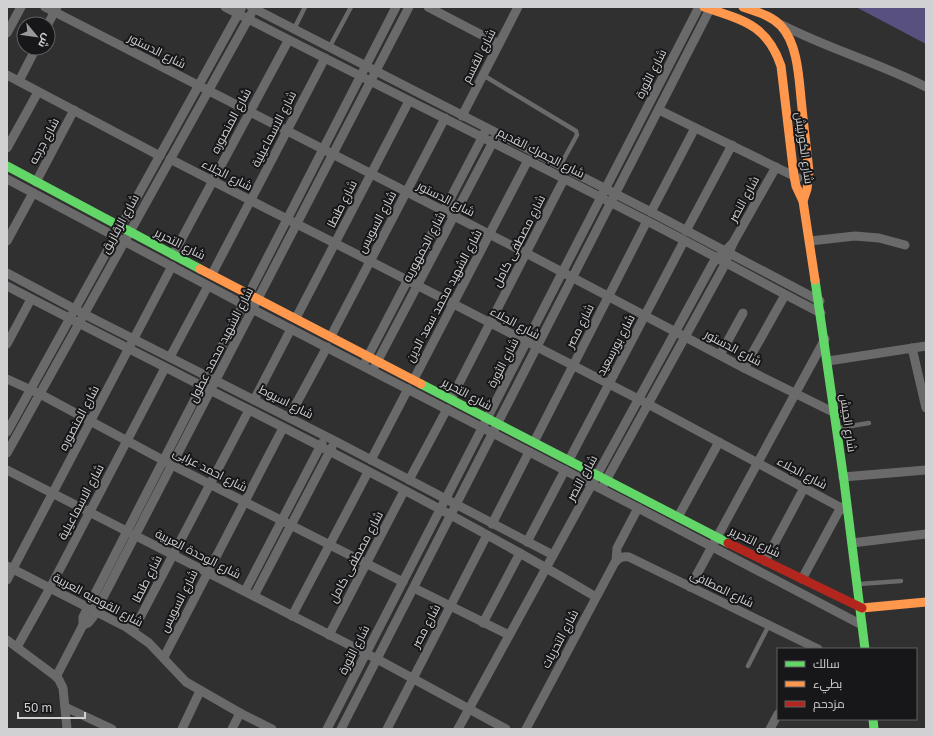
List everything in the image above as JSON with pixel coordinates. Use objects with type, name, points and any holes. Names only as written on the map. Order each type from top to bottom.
[{"type":"street","points":[[7,33],[21,7]]},
{"type":"street","name":"شارع الدستور","points":[[45,7],[56,9],[208,91],[526,252],[744,368],[834,413]]},
{"type":"street","name":"شارع الجمرك القديم","points":[[225,7],[240,10],[248,19],[288,41],[325,58],[409,101],[445,118],[485,133],[560,166],[603,193],[649,217],[684,241],[785,295],[821,312]]},
{"type":"street","name":"شارع الشهيد محمد عطول","points":[[56,677],[83,625],[83,617],[92,609],[131,533],[163,460],[396,7]]},
{"type":"street","name":"شارع الشهيد محمد عطول","points":[[131,533],[172,465],[409,7]]},
{"type":"street","points":[[428,7],[499,44]]},
{"type":"street","name":"شارع القسم","points":[[462,116],[518,7]]},
{"type":"street","name":"شارع الثورة","points":[[327,729],[699,7]]},
{"type":"street","name":"شارع الكورنيش","points":[[743,7],[770,17],[779,24],[830,47],[893,71],[926,86]]},
{"type":"street","name":"شارع الجمرك القديم","points":[[253,8],[462,116],[485,133]]},
{"type":"street","name":"شارع الزقازيق","points":[[7,453],[253,8]]},
{"type":"street","name":"شارع الثورة","points":[[341,729],[659,110],[709,8]]},
{"type":"street","name":"شارع الكورنيش","points":[[709,8],[754,26],[767,36],[776,49],[782,66],[794,176],[796,186],[803,201]]},
{"type":"street","name":"شارع الزقازيق","points":[[7,432],[240,10]]},
{"type":"street","name":"شارع الكورنيش","points":[[779,24],[785,32],[791,45],[797,66],[809,172],[808,183],[803,201]]},
{"type":"street","name":"شارع المنصوره","points":[[173,255],[288,41]]},
{"type":"street","points":[[19,81],[32,56]]},
{"type":"street","name":"شارع الاسماعيلية","points":[[212,274],[325,58]]},
{"type":"street","points":[[7,75],[160,156]]},
{"type":"street","points":[[7,148],[38,92]]},
{"type":"street","name":"شارع طنطا","points":[[296,318],[409,101]]},
{"type":"street","name":"شارع جرجه","points":[[36,182],[74,110]]},
{"type":"street","points":[[659,110],[808,183]]},
{"type":"street","name":"شارع السويس","points":[[331,336],[445,118]]},
{"type":"street","name":"شارع مصر","points":[[534,442],[695,128]]},
{"type":"street","name":"شارع الجمهوريه","points":[[363,365],[485,133]]},
{"type":"street","name":"شارع الجمرك القديم","points":[[495,138],[528,160],[564,179],[603,193]]},
{"type":"street","name":"شارع الجمهوريه","points":[[373,370],[495,138]]},
{"type":"street","points":[[686,231],[732,146]]},
{"type":"street","name":"شارع الجلاء","points":[[170,159],[648,404],[844,509]]},
{"type":"street","name":"شارع الشهيد محمد سعد الدين","points":[[414,379],[528,160]]},
{"type":"street","name":"شارع التحرير","points":[[7,166],[129,232],[678,517],[860,608]]},
{"type":"street","name":"شارع النصر","points":[[601,488],[686,337],[722,260],[776,167]]},
{"type":"street","name":"شارع التحرير","points":[[7,179],[252,309],[601,488],[862,625]]},
{"type":"street","name":"شارع مصطفى كامل","points":[[451,399],[564,179]]},
{"type":"street","points":[[7,241],[33,193]]},
{"type":"street","name":"شارع الجيش","points":[[803,201],[820,301],[843,477],[844,509],[852,543],[865,648]]},
{"type":"street","name":"شارع الجمرك القديم","points":[[649,217],[686,231],[820,301]]},
{"type":"street","points":[[810,241],[855,236],[879,238],[905,245]]},
{"type":"street","name":"شارع بورسعيد","points":[[569,460],[684,241]]},
{"type":"street","name":"شارع النصر","points":[[458,729],[713,263],[722,260]]},
{"type":"street","name":"شارع المنصوره","points":[[7,580],[10,567],[53,494],[172,266]]},
{"type":"street","name":"شارع اسيوط","points":[[7,273],[84,314],[326,436],[553,555]]},
{"type":"street","name":"شارع اسيوط","points":[[7,286],[440,510],[546,567],[596,597]]},
{"type":"street","points":[[170,357],[208,286]]},
{"type":"street","points":[[744,368],[785,295]]},
{"type":"street","points":[[7,344],[31,299]]},
{"type":"street","points":[[720,355],[743,313]]},
{"type":"street","points":[[254,400],[291,329]]},
{"type":"street","points":[[690,587],[825,339]]},
{"type":"street","points":[[828,361],[926,346]]},
{"type":"street","points":[[289,417],[327,347]]},
{"type":"street","points":[[912,348],[926,408]]},
{"type":"street","name":"شارع الاسماعيلية","points":[[17,647],[50,588],[166,368]]},
{"type":"street","name":"شارع احمد عرابى","points":[[7,379],[40,394],[172,465],[403,582]]},
{"type":"street","points":[[370,460],[408,389]]},
{"type":"street","points":[[409,480],[447,409]]},
{"type":"street","name":"شارع طنطا","points":[[133,632],[249,410]]},
{"type":"street","name":"شارع السويس","points":[[164,657],[283,428]]},
{"type":"street","points":[[245,591],[326,436]]},
{"type":"street","points":[[254,596],[335,441]]},
{"type":"street","points":[[678,517],[719,442]]},
{"type":"street","points":[[492,524],[529,452]]},
{"type":"street","name":"شارع الوحدة العربية","points":[[7,470],[245,591],[469,708],[506,729]]},
{"type":"street","points":[[527,542],[565,470]]},
{"type":"street","points":[[843,477],[926,470]]},
{"type":"street","points":[[292,616],[368,472]]},
{"type":"street","points":[[765,561],[804,488]]},
{"type":"street","name":"شارع مصطفى كامل","points":[[329,635],[404,491]]},
{"type":"street","name":"شارع التحريات","points":[[526,729],[616,561],[617,548],[638,508]]},
{"type":"street","points":[[802,579],[844,509]]},
{"type":"street","points":[[852,543],[926,534]]},
{"type":"street","name":"شارع مصر","points":[[387,729],[487,535]]},
{"type":"street","points":[[483,622],[520,553]]},
{"type":"street","name":"شارع المطافى","points":[[616,561],[622,557],[629,557],[814,648]]},
{"type":"street","name":"شارع القوميه العربية","points":[[10,567],[133,632],[149,643],[164,657],[186,682],[240,713],[272,729]]},
{"type":"street","points":[[414,588],[509,635]]},
{"type":"street","points":[[860,608],[926,602]]},
{"type":"street","points":[[7,640],[56,677],[62,688],[67,729]]},
{"type":"street","points":[[182,729],[200,691]]},
{"type":"street","points":[[65,707],[112,729]]},
{"type":"street","points":[[232,729],[240,713]]},
{"type":"street","points":[[770,729],[777,716]]},
{"type":"lane","points":[[294,29],[305,7]]},
{"type":"lane","points":[[330,48],[351,7]]},
{"type":"lane","points":[[483,75],[576,131],[577,135],[560,166]]},
{"type":"lane","points":[[836,428],[869,423]]},
{"type":"lane","points":[[857,584],[901,581]]},
{"type":"lane","points":[[748,666],[769,625]]},
{"type":"shaded area","points":[[856,7],[926,7],[926,44]]},
{"type":"traffic: fast","points":[[7,166],[200,269]]},
{"type":"traffic: fast","points":[[815,280],[844,481],[865,648]]},
{"type":"traffic: fast","points":[[421,384],[728,543]]},
{"type":"traffic: fast","points":[[873,720],[874,729]]},
{"type":"traffic: slow","points":[[704,7],[741,20],[761,32],[775,52],[781,66],[794,176],[796,186],[803,201],[815,280]]},
{"type":"traffic: slow","points":[[743,7],[763,14],[777,22],[787,34],[795,54],[799,76],[809,172],[807,189],[803,201]]},
{"type":"traffic: slow","points":[[200,269],[421,384]]},
{"type":"traffic: slow","points":[[862,608],[926,602]]},
{"type":"traffic: jam","points":[[728,543],[862,608]]}]
